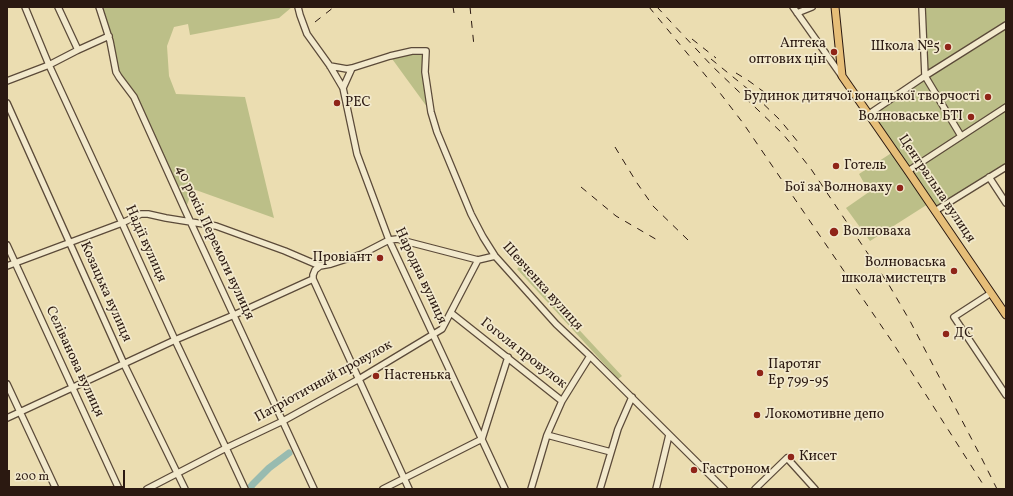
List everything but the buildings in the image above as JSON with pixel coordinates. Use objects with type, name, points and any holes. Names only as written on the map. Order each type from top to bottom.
[{"type":"main road","name":"Центральна вулиця","points":[[835,7],[842,76],[908,170],[1006,315]]},
{"type":"street","name":"Надії вулиця","points":[[25,7],[49,65],[245,489]]},
{"type":"street","points":[[58,7],[78,50]]},
{"type":"street","name":"40 років Перемоги вулиця","points":[[99,7],[109,36],[118,77],[134,97],[314,489]]},
{"type":"street","name":"Народна вулиця","points":[[298,7],[307,34],[330,66],[343,88],[357,154],[389,240],[505,489]]},
{"type":"street","points":[[793,7],[842,76]]},
{"type":"street","points":[[797,13],[812,7]]},
{"type":"street","points":[[922,7],[925,76],[961,136]]},
{"type":"street","points":[[869,114],[925,76],[1006,25]]},
{"type":"street","points":[[7,81],[49,65],[109,36]]},
{"type":"street","name":"Шевченка вулиця","points":[[352,68],[390,56],[412,51],[426,51],[425,72],[431,112],[437,132],[471,214],[495,256],[556,324],[724,489]]},
{"type":"street","points":[[330,66],[347,69],[352,68]]},
{"type":"street","points":[[343,88],[352,68]]},
{"type":"street","name":"Козацька вулиця","points":[[7,103],[124,364],[185,489]]},
{"type":"street","points":[[908,170],[1006,107]]},
{"type":"street","points":[[935,211],[1006,167]]},
{"type":"street","points":[[989,177],[1006,203]]},
{"type":"street","points":[[7,266],[122,223],[141,214],[148,214],[216,226],[285,251],[320,266]]},
{"type":"street","points":[[409,489],[313,279],[313,275],[315,270],[320,266],[362,254],[389,240],[397,239],[478,260],[495,256]]},
{"type":"street","name":"Селіванова вулиця","points":[[7,246],[120,489]]},
{"type":"street","name":"Патріотичний провулок","points":[[147,489],[282,421],[442,329],[478,260]]},
{"type":"street","points":[[7,418],[175,340],[313,279]]},
{"type":"street","points":[[991,293],[954,317],[1006,395]]},
{"type":"street","name":"Гоголя провулок","points":[[451,312],[562,400],[547,435],[531,489]]},
{"type":"street","points":[[562,400],[590,356]]},
{"type":"street","points":[[383,489],[482,439],[508,357]]},
{"type":"street","points":[[7,384],[56,489]]},
{"type":"street","points":[[600,489],[618,429],[632,397]]},
{"type":"street","points":[[547,435],[611,452]]},
{"type":"street","points":[[656,489],[669,435]]},
{"type":"street","points":[[755,489],[787,458],[815,489]]},
{"type":"green space","points":[[99,7],[292,7],[279,18],[190,35],[188,24],[174,27],[167,46],[169,76],[176,94],[245,97],[274,218],[193,189],[185,210],[134,97],[119,77]]},
{"type":"green space","points":[[922,7],[1006,7],[1006,167],[936,210],[870,113],[925,76]]},
{"type":"green space","points":[[426,51],[430,111],[390,56]]},
{"type":"green space","points":[[893,152],[928,204],[870,241],[846,208],[869,192],[859,174]]},
{"type":"green space","points":[[520,266],[622,376],[618,379],[517,269]]},
{"type":"waterway","points":[[249,489],[269,468],[289,453]]},
{"type":"railway","points":[[315,22],[334,7]]},
{"type":"railway","points":[[453,7],[454,13]]},
{"type":"railway","points":[[470,7],[474,46]]},
{"type":"railway","points":[[649,7],[743,123],[891,340],[986,489]]},
{"type":"railway","points":[[657,7],[712,66],[782,133],[811,169],[889,285],[910,321],[997,489]]},
{"type":"railway","points":[[692,39],[716,58]]},
{"type":"railway","points":[[711,59],[749,90],[780,120],[798,142]]},
{"type":"railway","points":[[736,73],[764,92]]},
{"type":"railway","points":[[615,147],[653,206],[688,240]]},
{"type":"railway","points":[[581,187],[616,216],[659,241]]},
{"type":"place","name":"Школа №5","points":[[948,47]]},
{"type":"place","name":"Аптека оптових цін","points":[[834,52]]},
{"type":"place","name":"Будинок дитячої юнацької творчості","points":[[988,97]]},
{"type":"place","name":"РЕС","points":[[337,103]]},
{"type":"place","name":"Волноваське БТІ","points":[[971,117]]},
{"type":"place","name":"Готель","points":[[836,166]]},
{"type":"place","name":"Бої за Волноваху","points":[[900,188]]},
{"type":"place","name":"Волноваха","points":[[834,232]]},
{"type":"place","name":"Провіант","points":[[380,258]]},
{"type":"place","name":"Волноваська школа мистецтв","points":[[954,271]]},
{"type":"place","name":"ДС","points":[[946,334]]},
{"type":"place","name":"Паротяг Ер 799-95","points":[[760,373]]},
{"type":"place","name":"Настенька","points":[[376,376]]},
{"type":"place","name":"Локомотивне депо","points":[[757,415]]},
{"type":"place","name":"Кисет","points":[[791,457]]},
{"type":"place","name":"Гастроном","points":[[694,470]]}]
